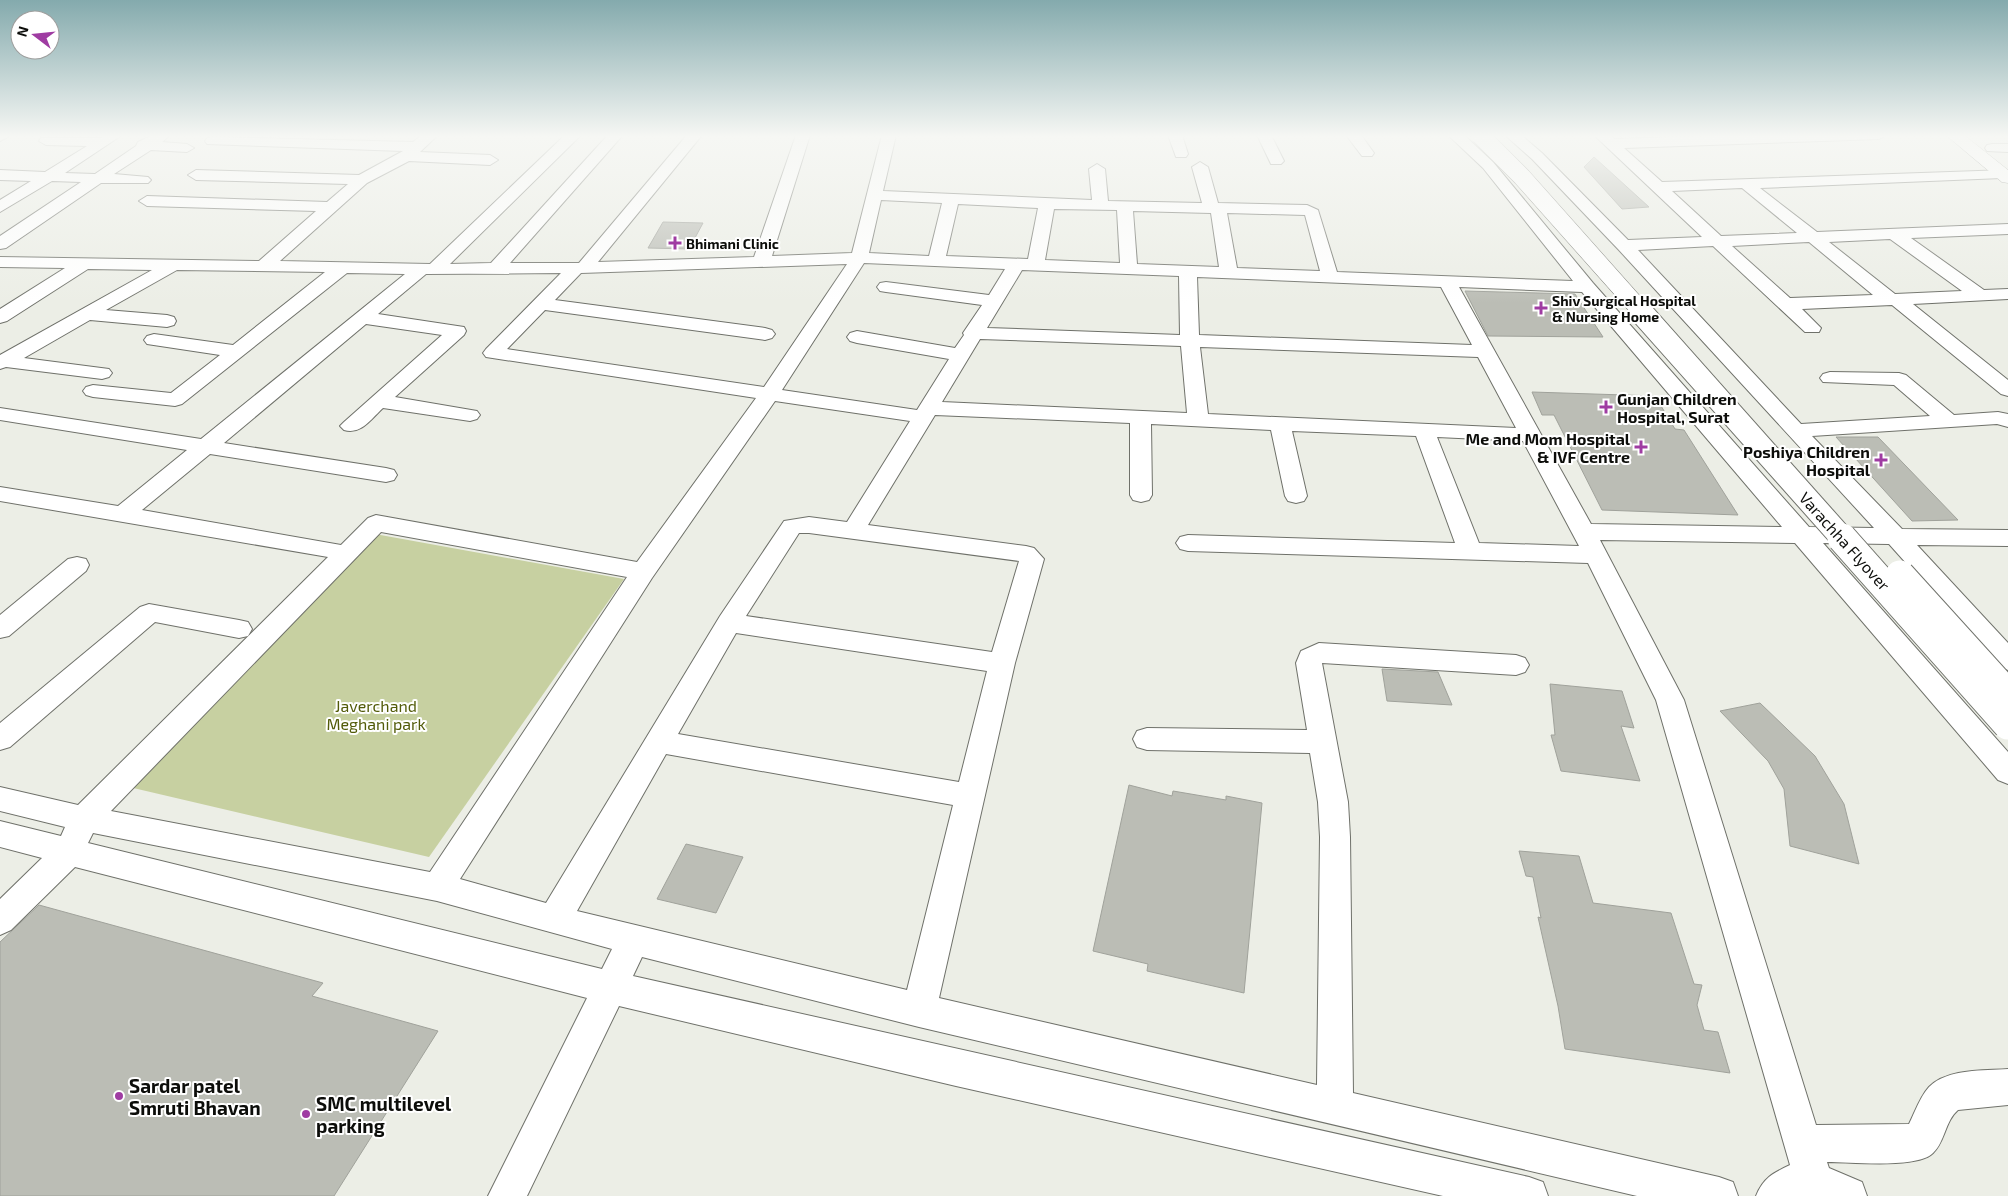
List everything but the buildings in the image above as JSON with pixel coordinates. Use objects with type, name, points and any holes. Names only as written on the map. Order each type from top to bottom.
[{"type":"main road","name":"Varachha Flyover","points":[[1535,191],[2008,725]]},
{"type":"main road","name":"Varachha Flyover","points":[[1553,191],[2008,694]]},
{"type":"street","points":[[0,207],[26,191]]},
{"type":"street","points":[[0,244],[79,191]]},
{"type":"street","points":[[265,265],[350,191]]},
{"type":"street","points":[[123,514],[363,318],[428,269],[513,191]]},
{"type":"street","points":[[496,268],[566,191]]},
{"type":"street","points":[[645,191],[580,268],[540,304],[493,353],[769,395],[925,412],[1280,423],[1531,435]]},
{"type":"street","points":[[762,260],[785,191]]},
{"type":"street","points":[[437,887],[643,572],[769,395],[859,258],[875,191]]},
{"type":"street","points":[[1099,191],[1100,206]]},
{"type":"street","points":[[1208,191],[1229,273]]},
{"type":"street","points":[[1509,191],[1587,286],[1804,534],[2008,772]]},
{"type":"street","points":[[1571,191],[1624,245],[1896,537],[1998,639],[2008,660]]},
{"type":"street","points":[[1662,191],[1812,328]]},
{"type":"street","points":[[1755,191],[2008,390]]},
{"type":"street","points":[[874,195],[1100,206],[1304,210],[1312,213],[1330,277]]},
{"type":"street","points":[[936,260],[951,199]]},
{"type":"street","points":[[146,201],[331,207]]},
{"type":"street","points":[[853,531],[993,301],[1025,265],[1047,204]]},
{"type":"street","points":[[1125,206],[1129,269]]},
{"type":"street","points":[[1624,245],[2008,229]]},
{"type":"street","points":[[1894,234],[1980,295]]},
{"type":"street","points":[[0,262],[176,263],[428,269],[580,268],[859,258],[1587,286]]},
{"type":"street","points":[[0,317],[85,263]]},
{"type":"street","points":[[6,356],[176,263]]},
{"type":"street","points":[[6,356],[173,401],[343,267]]},
{"type":"street","points":[[1188,272],[1190,341],[1198,420]]},
{"type":"street","points":[[1447,282],[1483,351],[1590,543],[1670,700],[1804,1144],[1832,1190]]},
{"type":"street","points":[[886,288],[993,301]]},
{"type":"street","points":[[1786,304],[2006,295]]},
{"type":"street","points":[[540,304],[765,334]]},
{"type":"street","points":[[85,314],[167,321]]},
{"type":"street","points":[[351,426],[457,331],[363,318]]},
{"type":"street","points":[[972,334],[1483,351]]},
{"type":"street","points":[[857,337],[959,355]]},
{"type":"street","points":[[154,340],[236,351]]},
{"type":"street","points":[[1830,378],[1897,378],[1949,421]]},
{"type":"street","points":[[378,401],[470,415]]},
{"type":"street","points":[[0,414],[386,475]]},
{"type":"street","points":[[1140,418],[1141,495]]},
{"type":"street","points":[[1795,430],[1998,418],[2008,421]]},
{"type":"street","points":[[1280,423],[1296,496]]},
{"type":"street","points":[[1424,430],[1470,551]]},
{"type":"street","points":[[0,494],[332,550]]},
{"type":"street","points":[[0,920],[70,852],[84,819],[376,523],[643,572]]},
{"type":"street","points":[[554,920],[729,623],[792,526],[809,525],[1026,554],[1032,557],[1002,663],[919,1010]]},
{"type":"street","points":[[1188,543],[1470,551],[1590,543],[1804,534],[2008,538]]},
{"type":"street","points":[[0,630],[78,565]]},
{"type":"street","points":[[0,739],[149,613],[157,612],[239,629]]},
{"type":"street","points":[[729,623],[1002,663]]},
{"type":"street","points":[[1335,1106],[1336,837],[1333,802],[1309,663],[1313,654],[1319,653],[1516,665]]},
{"type":"street","points":[[1147,739],[1323,742]]},
{"type":"street","points":[[660,742],[970,796]]},
{"type":"street","points":[[0,799],[84,819],[437,887],[554,920],[919,1010],[1719,1196]]},
{"type":"street","points":[[0,834],[314,915],[609,988],[1529,1196]]},
{"type":"street","points":[[507,1196],[634,939]]},
{"type":"street","points":[[1804,1144],[1915,1143],[1921,1139],[1942,1101],[1948,1095],[1958,1092],[2008,1087]]},
{"type":"street","points":[[1775,1196],[1782,1188],[1794,1184],[1832,1190]]},
{"type":"green space","name":"Javerchand Meghani park","points":[[375,534],[624,579],[429,857],[129,787]]},
{"type":"place","name":"Bhimani Clinic","points":[[675,243]]},
{"type":"place","name":"Shiv Surgical Hospital & Nursing Home","points":[[1541,308]]},
{"type":"place","name":"Gunjan Children Hospital, Surat","points":[[1606,407]]},
{"type":"place","name":"Me and Mom Hospital & IVF Centre","points":[[1641,447]]},
{"type":"place","name":"Poshiya Children Hospital","points":[[1881,460]]},
{"type":"place","name":"Sardar patel Smruti Bhavan","points":[[119,1096]]},
{"type":"place","name":"SMC multilevel parking","points":[[306,1114]]}]
